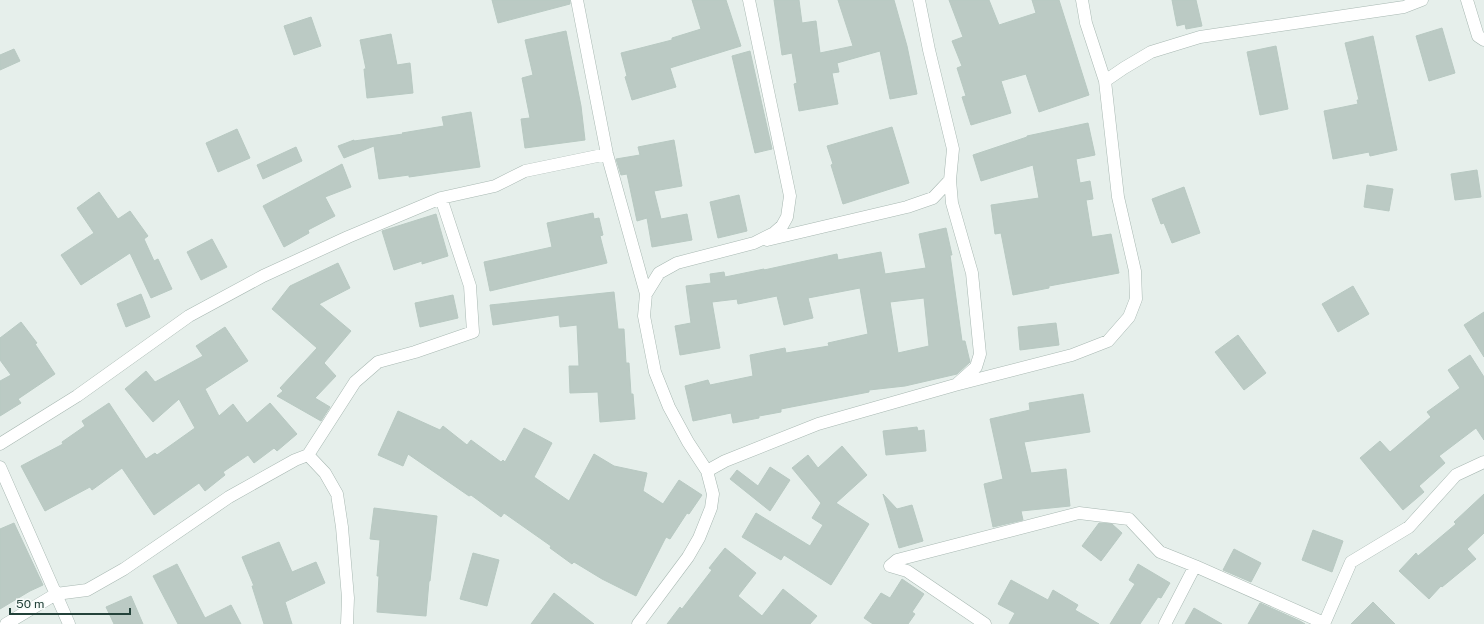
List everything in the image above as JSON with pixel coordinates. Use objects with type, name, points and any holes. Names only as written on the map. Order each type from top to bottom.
[{"type":"street","points":[[577,0],[607,154],[646,294],[644,316],[655,372],[669,407],[688,442],[707,471],[713,494],[711,508],[699,538],[688,557],[638,624]]},
{"type":"street","points":[[749,0],[790,196],[787,216],[782,226],[754,243]]},
{"type":"street","points":[[919,0],[929,50],[953,148],[950,180],[952,203],[972,273],[980,354],[976,367],[955,385]]},
{"type":"street","points":[[707,471],[725,461],[818,424],[955,385],[1072,355],[1108,341],[1129,317],[1136,299],[1135,271],[1118,197],[1105,81],[1086,23],[1082,0]]},
{"type":"street","points":[[1105,81],[1150,52],[1200,37],[1404,7],[1422,0]]},
{"type":"street","points":[[1467,0],[1484,49]]},
{"type":"street","points":[[0,444],[77,396],[189,316],[263,276],[348,236],[441,198],[494,186],[525,171],[607,154]]},
{"type":"street","points":[[646,294],[658,273],[677,262],[866,217],[933,198],[950,180]]},
{"type":"street","points":[[6,624],[56,594],[87,590],[124,569],[229,497],[308,454],[355,382],[378,362],[415,352],[473,332],[470,286],[441,198]]},
{"type":"street","points":[[308,454],[325,473],[337,494],[342,527],[346,574],[347,624]]},
{"type":"street","points":[[985,624],[907,570],[890,566],[897,560],[1079,513],[1129,519],[1160,552],[1195,566],[1324,624],[1351,562],[1409,527],[1456,475],[1484,462]]},
{"type":"street","points":[[0,467],[69,624]]},
{"type":"street","points":[[1165,624],[1195,566]]},
{"type":"building","points":[[492,0],[570,0],[570,4],[498,23]]},
{"type":"building","points":[[692,0],[726,0],[741,46],[670,68],[676,87],[632,100],[625,77],[627,76],[621,53],[672,40],[672,38],[701,29]]},
{"type":"building","points":[[774,0],[799,0],[802,23],[816,21],[820,53],[853,46],[838,0],[894,0],[907,46],[917,94],[890,99],[880,51],[837,63],[839,72],[832,73],[838,104],[799,111],[794,84],[797,83],[792,53],[782,55]]},
{"type":"building","points":[[949,0],[989,0],[999,25],[1036,13],[1032,0],[1059,0],[1089,95],[1039,112],[1026,74],[1001,81],[1011,113],[971,125],[962,97],[966,96],[957,68],[962,66],[952,41],[963,37]]},
{"type":"building","points":[[1172,0],[1196,0],[1202,26],[1186,29],[1185,24],[1177,26]]},
{"type":"building","points":[[311,17],[321,46],[294,55],[284,26]]},
{"type":"building","points":[[1442,28],[1455,73],[1429,81],[1416,36]]},
{"type":"building","points":[[566,31],[581,106],[585,140],[525,148],[521,119],[530,118],[522,78],[533,75],[525,40]]},
{"type":"building","points":[[391,34],[397,65],[410,63],[413,93],[367,98],[364,69],[366,69],[360,40]]},
{"type":"building","points":[[1373,36],[1397,150],[1370,156],[1369,152],[1333,159],[1324,111],[1358,104],[1357,100],[1359,100],[1345,43]]},
{"type":"building","points":[[1276,46],[1288,109],[1260,115],[1247,52]]},
{"type":"building","points":[[14,49],[20,61],[0,70],[0,55]]},
{"type":"building","points":[[750,51],[772,149],[755,153],[732,56]]},
{"type":"building","points":[[471,112],[480,167],[409,177],[409,175],[379,179],[374,146],[344,158],[338,146],[354,140],[403,134],[402,133],[444,126],[442,117]]},
{"type":"building","points":[[1088,123],[1095,155],[1076,159],[1080,183],[1090,181],[1093,199],[1086,200],[1092,237],[1111,234],[1119,273],[1049,286],[1049,288],[1013,295],[1001,233],[995,234],[991,205],[1039,198],[1033,165],[981,181],[973,155],[1027,136]]},
{"type":"building","points":[[892,127],[909,183],[843,204],[827,146]]},
{"type":"building","points":[[237,129],[250,158],[218,172],[206,143]]},
{"type":"building","points":[[674,140],[682,186],[654,191],[661,219],[687,214],[692,240],[652,247],[647,218],[637,221],[627,174],[621,175],[616,159],[640,155],[638,147]]},
{"type":"building","points":[[296,147],[302,161],[263,179],[257,165]]},
{"type":"building","points":[[342,164],[351,187],[325,197],[335,216],[308,230],[309,233],[284,247],[263,206]]},
{"type":"building","points":[[1477,170],[1481,197],[1455,200],[1451,174]]},
{"type":"building","points":[[1367,185],[1393,189],[1389,211],[1364,207]]},
{"type":"building","points":[[1184,187],[1200,233],[1172,243],[1164,223],[1161,224],[1152,199]]},
{"type":"building","points":[[99,192],[118,219],[130,211],[148,236],[144,239],[154,261],[158,259],[172,289],[151,298],[130,253],[81,285],[61,255],[94,233],[77,208]]},
{"type":"building","points":[[739,195],[747,231],[718,238],[710,202]]},
{"type":"building","points":[[593,213],[594,219],[599,218],[603,235],[600,236],[607,263],[490,291],[484,262],[552,247],[547,223]]},
{"type":"building","points":[[436,214],[448,256],[422,264],[422,261],[394,270],[382,231]]},
{"type":"building","points":[[946,228],[952,255],[950,255],[962,341],[965,341],[970,362],[957,374],[905,386],[869,390],[869,392],[781,409],[781,412],[733,423],[731,413],[693,421],[685,386],[708,380],[710,385],[753,376],[750,355],[785,348],[786,353],[829,346],[828,343],[868,334],[860,288],[808,298],[813,318],[784,325],[777,296],[738,304],[737,299],[712,302],[720,348],[680,355],[675,326],[691,323],[686,286],[711,283],[710,274],[724,272],[725,277],[837,254],[838,260],[881,252],[885,274],[926,268],[919,234]],"holes":[[[924,298],[929,346],[898,353],[890,302]]]},
{"type":"building","points":[[212,239],[227,267],[201,280],[187,252]]},
{"type":"building","points":[[338,263],[350,288],[319,304],[351,331],[324,363],[336,376],[315,398],[330,407],[321,421],[277,396],[283,391],[280,388],[317,348],[272,309],[290,286]]},
{"type":"building","points":[[1353,286],[1369,314],[1338,332],[1322,304]]},
{"type":"building","points":[[614,292],[618,329],[624,329],[626,363],[629,363],[631,394],[633,394],[635,419],[600,422],[598,392],[570,393],[569,366],[579,366],[577,325],[560,327],[559,315],[493,325],[490,305]]},
{"type":"building","points":[[141,294],[150,317],[126,327],[117,304]]},
{"type":"building","points":[[453,295],[458,318],[420,327],[415,303]]},
{"type":"building","points":[[1484,312],[1484,357],[1464,325]]},
{"type":"building","points":[[21,322],[37,343],[35,344],[55,374],[18,399],[21,403],[0,416],[0,381],[11,375],[0,360],[0,338]]},
{"type":"building","points":[[1056,323],[1059,345],[1020,350],[1018,327]]},
{"type":"building","points":[[225,327],[248,361],[205,389],[219,416],[233,404],[247,423],[270,403],[297,434],[277,451],[274,448],[254,463],[248,455],[223,472],[225,475],[205,491],[199,483],[154,515],[122,468],[92,490],[90,487],[45,511],[21,466],[63,444],[62,442],[85,426],[82,421],[109,403],[146,459],[155,453],[157,455],[195,428],[179,399],[153,422],[125,389],[146,371],[155,382],[203,356],[196,346]]},
{"type":"building","points":[[1238,335],[1266,373],[1244,390],[1215,352]]},
{"type":"building","points":[[1470,355],[1484,377],[1484,440],[1476,428],[1439,456],[1445,463],[1419,486],[1424,492],[1403,510],[1360,458],[1380,441],[1390,452],[1431,417],[1427,412],[1460,388],[1448,370]]},
{"type":"building","points":[[1083,394],[1090,432],[1024,442],[1031,473],[1066,469],[1070,506],[1021,511],[1023,520],[993,527],[984,484],[1003,479],[990,419],[1030,410],[1029,403]]},
{"type":"building","points":[[398,411],[440,430],[443,426],[467,445],[471,440],[501,462],[503,460],[505,462],[524,428],[552,443],[534,477],[569,501],[594,454],[614,466],[647,473],[643,491],[663,504],[679,480],[702,495],[689,514],[687,513],[670,539],[666,537],[636,596],[602,579],[574,562],[572,564],[550,548],[551,546],[504,513],[501,517],[471,495],[469,496],[408,454],[403,466],[378,455]]},
{"type":"building","points":[[917,427],[918,431],[924,430],[926,451],[886,455],[883,431]]},
{"type":"building","points":[[842,446],[867,475],[836,503],[869,524],[831,585],[784,555],[781,560],[742,537],[756,513],[810,546],[823,525],[812,518],[821,503],[792,468],[808,455],[818,468]]},
{"type":"building","points":[[770,467],[790,480],[770,511],[730,479],[737,470],[758,486]]},
{"type":"building","points":[[883,494],[897,509],[912,505],[923,541],[899,548]]},
{"type":"building","points":[[1484,494],[1484,533],[1467,549],[1476,559],[1442,587],[1441,586],[1429,599],[1399,571],[1416,553],[1418,556],[1456,524],[1454,522]]},
{"type":"building","points":[[374,508],[437,516],[426,616],[377,612],[379,576],[377,576],[380,540],[370,539]]},
{"type":"building","points":[[14,523],[43,585],[0,609],[0,529]]},
{"type":"building","points":[[1099,523],[1112,524],[1122,533],[1101,561],[1082,546]]},
{"type":"building","points":[[1313,530],[1343,541],[1332,572],[1302,560]]},
{"type":"building","points":[[279,542],[292,572],[316,562],[325,583],[285,602],[292,624],[264,624],[252,586],[254,586],[242,557]]},
{"type":"building","points":[[725,548],[756,573],[738,596],[762,616],[783,589],[817,616],[810,624],[667,624],[680,607],[682,609],[712,570],[709,568]]},
{"type":"building","points":[[1234,549],[1261,563],[1251,582],[1223,570]]},
{"type":"building","points":[[473,553],[499,560],[487,606],[460,599]]},
{"type":"building","points":[[177,564],[205,618],[231,605],[241,624],[178,624],[153,576]]},
{"type":"building","points":[[1138,564],[1170,583],[1161,598],[1158,597],[1140,624],[1110,624],[1135,584],[1129,580]]},
{"type":"building","points":[[902,579],[924,594],[912,612],[915,614],[908,624],[873,624],[864,618],[881,593],[890,598]]},
{"type":"building","points":[[1011,580],[1048,600],[1053,590],[1078,605],[1075,610],[1099,624],[1009,624],[1015,613],[998,604]]},
{"type":"building","points":[[554,593],[594,624],[531,624]]},
{"type":"building","points":[[131,596],[143,624],[114,624],[106,607]]},
{"type":"building","points":[[1373,602],[1395,624],[1351,624]]},
{"type":"building","points":[[1260,603],[1300,621],[1305,624],[1248,624]]},
{"type":"building","points":[[1194,608],[1222,624],[1185,624]]}]
